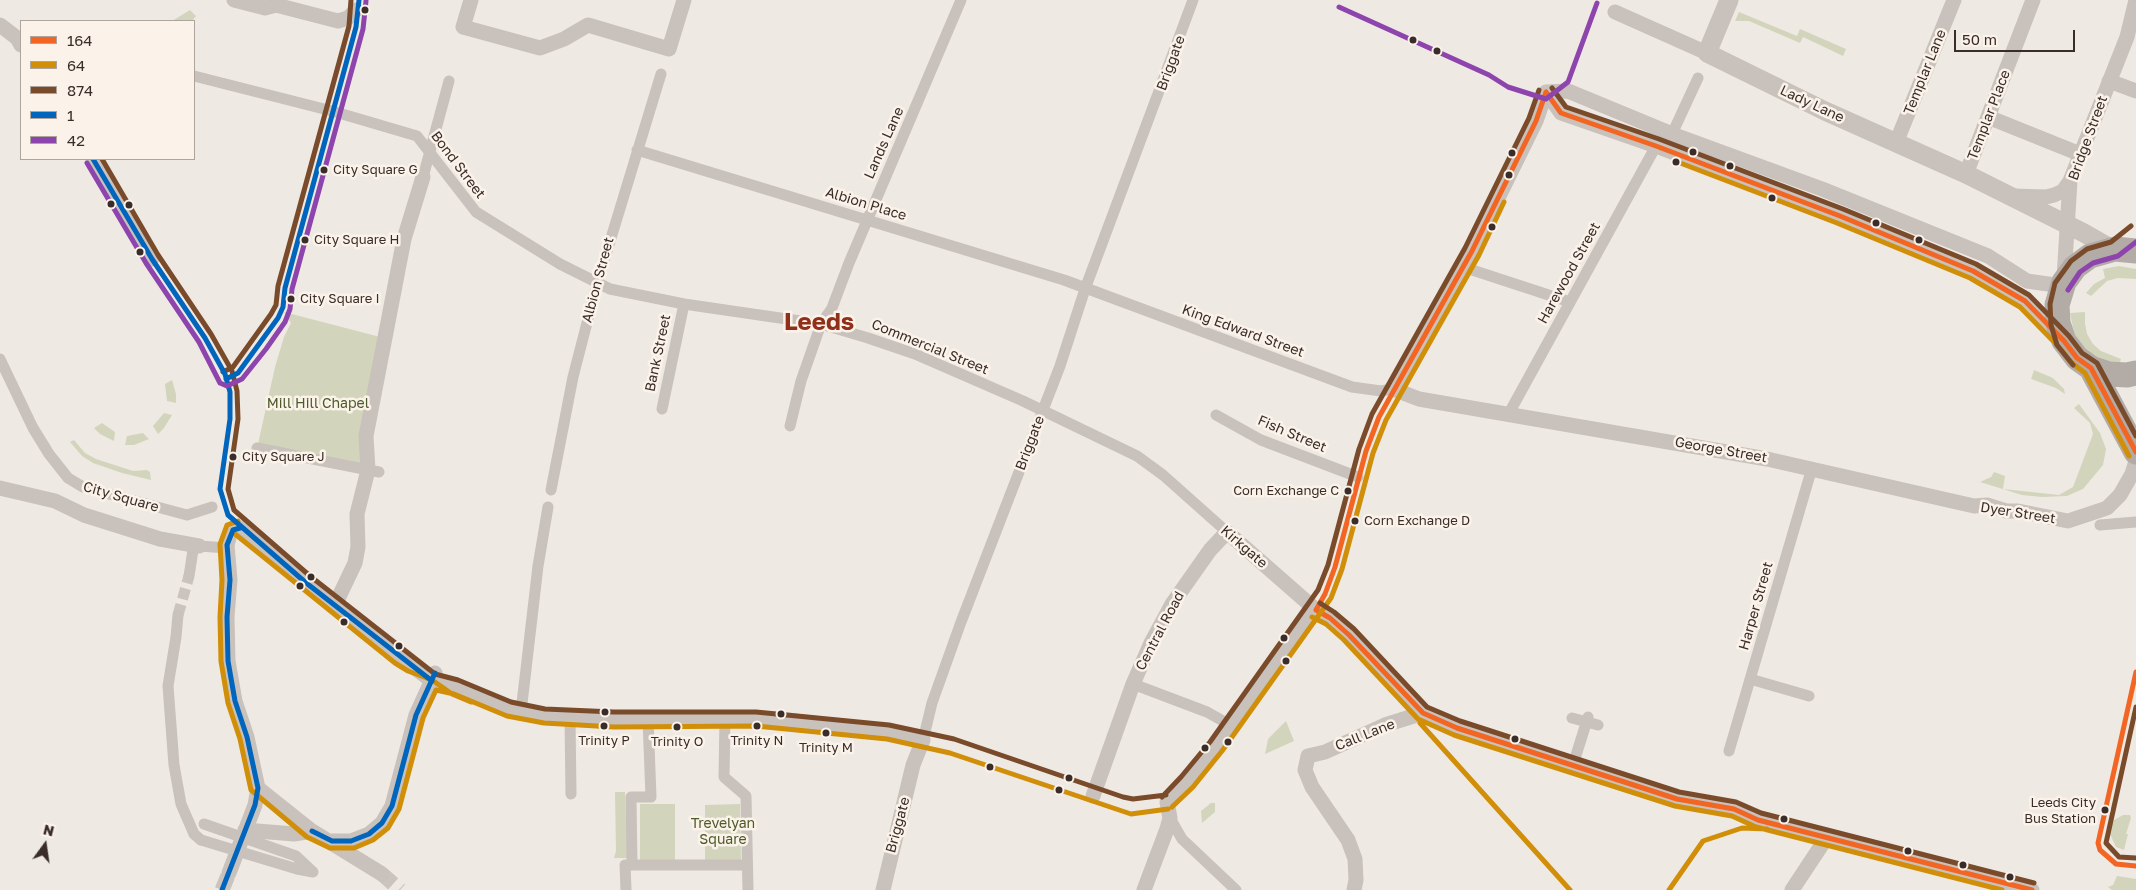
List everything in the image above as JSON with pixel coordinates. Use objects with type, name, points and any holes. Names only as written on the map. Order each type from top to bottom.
[{"type":"highway","points":[[2136,232],[2121,250],[2090,256],[2075,267],[2063,284],[2057,305],[2058,323],[2064,341],[2077,358],[2091,368],[2109,374],[2127,375],[2136,372]]},
{"type":"highway","points":[[2091,368],[2136,452]]},
{"type":"street","points":[[234,0],[264,8],[276,5],[338,20],[348,18],[356,10]]},
{"type":"street","points":[[470,0],[463,27],[540,48],[564,39],[588,24],[669,49],[684,0]]},
{"type":"street","name":"Lands Lane","points":[[790,426],[801,381],[821,324],[832,308],[867,220],[962,0]]},
{"type":"street","name":"Briggate","points":[[883,890],[913,765],[923,740],[932,703],[961,622],[1043,410],[1193,0]]},
{"type":"street","points":[[1707,53],[1728,0]]},
{"type":"street","name":"Templar Lane","points":[[1896,143],[1954,0]]},
{"type":"street","name":"Templar Place","points":[[1966,174],[2033,0]]},
{"type":"street","name":"Bridge Street","points":[[2063,284],[2070,181],[2109,81],[2131,39],[2136,0]]},
{"type":"street","name":"Lady Lane","points":[[1615,12],[1707,53],[1825,111],[1966,174],[2121,250]]},
{"type":"street","points":[[0,24],[17,38],[20,43]]},
{"type":"street","name":"Albion Street","points":[[550,490],[573,377],[597,284],[661,74]]},
{"type":"street","name":"Bond Street","points":[[195,76],[332,111],[417,136],[476,212],[560,264],[597,284]]},
{"type":"street","points":[[1672,134],[1698,78]]},
{"type":"street","points":[[335,605],[354,563],[358,546],[357,514],[373,471],[366,436],[404,238],[430,153],[449,81]]},
{"type":"street","points":[[2109,81],[2136,91]]},
{"type":"street","points":[[1546,92],[1568,91],[1672,134],[1822,189],[1988,256],[2027,281],[2063,284]]},
{"type":"street","points":[[1546,92],[1561,113],[1656,146],[1840,216],[1973,270],[2025,301],[2064,341]]},
{"type":"street","points":[[1393,390],[1463,267],[1536,121],[1546,92]]},
{"type":"street","points":[[1988,117],[2080,154]]},
{"type":"street","name":"Harewood Street","points":[[1508,415],[1656,146]]},
{"type":"street","name":"Albion Place","points":[[637,150],[1064,280],[1086,289]]},
{"type":"street","points":[[94,160],[152,259]]},
{"type":"street","name":"Lady Lane","points":[[2009,196],[2054,196],[2063,191],[2070,181]]},
{"type":"street","points":[[1463,267],[1570,302]]},
{"type":"street","name":"Commercial Street","points":[[597,284],[610,289],[684,304],[821,324],[914,354],[1043,410]]},
{"type":"street","name":"King Edward Street","points":[[1086,289],[1352,387],[1381,391],[1393,390]]},
{"type":"street","name":"Bank Street","points":[[662,409],[684,304]]},
{"type":"street","name":"City Square","points":[[0,359],[42,444],[68,478],[83,488],[187,515],[212,507]]},
{"type":"street","name":"George Street","points":[[1393,390],[1419,399],[1678,442],[1812,468],[1932,495]]},
{"type":"street","name":"Kirkgate","points":[[1043,410],[1137,456],[1163,475],[1316,610],[1330,618],[1349,635],[1423,713]]},
{"type":"street","name":"Fish Street","points":[[1216,415],[1261,440],[1358,477]]},
{"type":"street","points":[[257,448],[373,471]]},
{"type":"street","name":"Dyer Street","points":[[1932,495],[1974,506],[1987,505],[2068,521],[2108,508],[2120,494],[2132,474],[2136,460]]},
{"type":"street","name":"Harper Street","points":[[1728,751],[1812,468]]},
{"type":"street","name":"City Square","points":[[0,488],[55,502],[84,515],[160,539],[199,546]]},
{"type":"street","points":[[521,712],[538,566],[548,507]]},
{"type":"street","points":[[2100,525],[2136,522]]},
{"type":"street","points":[[229,873],[255,804],[258,788],[247,737],[235,701],[228,661],[227,617],[230,580],[227,546],[230,534],[233,530],[240,528],[374,637],[411,664],[456,687],[521,712],[570,718],[786,720],[896,733],[905,737],[923,740]]},
{"type":"street","name":"Central Road","points":[[1093,796],[1133,684],[1172,604],[1210,550],[1227,532]]},
{"type":"street","points":[[188,576],[193,550],[199,546],[227,546]]},
{"type":"street","points":[[1236,890],[1182,839],[1170,818],[1167,802],[1187,782],[1232,726],[1316,610]]},
{"type":"street","points":[[178,615],[168,686],[177,784],[190,826],[194,834],[201,840],[297,869],[313,872],[296,856],[204,824],[190,826]]},
{"type":"street","points":[[332,841],[351,841],[369,834],[382,823],[392,806],[416,715],[434,677]]},
{"type":"street","points":[[1750,679],[1809,696]]},
{"type":"street","name":"Central Road","points":[[1133,684],[1207,712],[1232,726]]},
{"type":"street","points":[[1423,713],[1457,728],[1677,799],[1734,809],[1758,820],[2016,888],[2032,890]]},
{"type":"street","name":"Call Lane","points":[[1354,890],[1356,880],[1355,859],[1348,840],[1312,787],[1305,770],[1308,756],[1325,752],[1385,725],[1423,713]]},
{"type":"street","points":[[570,718],[572,794]]},
{"type":"street","points":[[726,718],[724,777],[746,796],[748,890]]},
{"type":"street","points":[[1572,718],[1587,720],[1598,726]]},
{"type":"street","points":[[632,864],[631,797],[651,797],[648,719]]},
{"type":"street","points":[[1573,765],[1587,720]]},
{"type":"street","points":[[258,788],[312,831],[332,841],[382,874]]},
{"type":"street","points":[[1144,890],[1161,850],[1170,818]]},
{"type":"street","points":[[245,830],[294,834],[312,831]]},
{"type":"street","points":[[1792,890],[1827,837]]},
{"type":"street","points":[[626,890],[626,865],[690,867],[747,865]]},
{"type":"green space","points":[[190,10],[196,16],[193,20],[174,20]]},
{"type":"green space","points":[[1739,12],[1797,36],[1800,29],[1846,49],[1843,56],[1803,37],[1800,43],[1749,21],[1735,21]]},
{"type":"green space","points":[[2119,266],[2136,269],[2136,279],[2118,278],[2107,281],[2091,296],[2086,293],[2094,284],[2105,278],[2103,269]]},
{"type":"green space","name":"Mill Hill Chapel","points":[[284,312],[384,338],[365,466],[258,444],[275,367],[284,337],[291,323]]},
{"type":"green space","points":[[2085,312],[2087,334],[2093,344],[2101,351],[2121,359],[2119,365],[2098,360],[2084,351],[2075,337],[2070,313]]},
{"type":"green space","points":[[2034,370],[2053,378],[2064,389],[2065,394],[2056,388],[2031,379]]},
{"type":"green space","points":[[172,380],[176,394],[176,403],[167,401],[165,384]]},
{"type":"green space","points":[[2079,404],[2100,433],[2106,449],[2103,465],[2083,489],[2067,496],[2042,497],[2022,495],[1980,482],[1991,477],[1994,472],[2005,476],[2003,489],[2059,495],[2073,487],[2093,434],[2090,423],[2074,408]]},
{"type":"green space","points":[[164,413],[172,415],[158,434],[153,426]]},
{"type":"green space","points":[[102,423],[115,432],[114,441],[100,434],[94,428]]},
{"type":"green space","points":[[143,433],[149,439],[134,445],[125,445],[127,436]]},
{"type":"green space","points":[[74,440],[85,453],[96,459],[133,471],[147,470],[150,472],[151,480],[93,463],[82,456],[70,442]]},
{"type":"green space","points":[[1286,721],[1294,741],[1265,754],[1268,739]]},
{"type":"green space","points":[[615,792],[625,792],[627,858],[614,858],[616,851]]},
{"type":"green space","points":[[1211,803],[1215,803],[1215,812],[1202,823],[1201,811]]},
{"type":"green space","name":"Trevelyan Square","points":[[640,804],[675,804],[675,860],[640,860]]},
{"type":"green space","name":"Trevelyan Square","points":[[740,804],[741,860],[705,860],[705,805]]},
{"type":"green space","points":[[2123,815],[2130,815],[2131,818],[2124,850],[2116,847],[2109,832],[2114,820]]},
{"type":"green space","points":[[2117,876],[2136,879],[2136,890],[2112,890],[2108,887],[2113,885]]},
{"type":"tunnel","points":[[178,615],[189,576]]},
{"type":"tunnel","points":[[222,890],[229,873]]},
{"type":"tunnel","points":[[382,874],[400,890]]},
{"type":"transit line","name":"874","points":[[223,372],[233,367],[276,305],[278,286],[349,26],[351,0]]},
{"type":"transit line","name":"1","points":[[226,379],[238,373],[278,318],[283,307],[285,288],[356,27],[359,0]]},
{"type":"transit line","name":"42","points":[[87,163],[146,263],[199,342],[220,383],[227,386],[242,379],[285,322],[290,309],[292,289],[363,29],[366,1]]},
{"type":"transit line","name":"42","points":[[1339,7],[1489,75],[1508,87],[1546,99],[1568,82],[1597,3]]},
{"type":"transit line","name":"874","points":[[1552,88],[1566,107],[1659,139],[1843,209],[1976,264],[2029,295],[2069,336],[2082,353],[2097,363],[2136,436]]},
{"type":"transit line","name":"874","points":[[1162,797],[1210,742],[1318,590],[1328,565],[1359,449],[1372,414],[1465,248],[1529,118],[1539,90]]},
{"type":"transit line","name":"164","points":[[1546,92],[1561,113],[1656,146],[1840,216],[1973,271],[2025,301],[2064,341],[2077,358],[2091,368],[2136,452]]},
{"type":"transit line","name":"164","points":[[1316,610],[1325,594],[1335,567],[1366,451],[1379,417],[1472,251],[1536,121],[1546,92]]},
{"type":"transit line","name":"1","points":[[94,160],[152,259],[205,338],[225,374],[230,392],[230,419],[220,489],[228,515],[305,582],[432,681]]},
{"type":"transit line","name":"874","points":[[103,160],[158,255],[211,334],[232,371],[237,391],[238,419],[228,489],[234,510],[310,576],[435,674],[458,680],[511,702],[545,709],[614,712],[756,712],[889,725],[954,739],[1123,797],[1133,799],[1166,795]]},
{"type":"transit line","name":"64","points":[[1675,161],[1837,223],[1970,278],[2020,307],[2072,363],[2085,373],[2129,456]]},
{"type":"transit line","name":"64","points":[[1172,807],[1193,787],[1222,751],[1331,598],[1342,569],[1373,453],[1386,420],[1479,255],[1504,202]]},
{"type":"transit line","name":"874","points":[[2073,365],[2057,345],[2051,325],[2050,304],[2055,283],[2071,261],[2087,249],[2111,242],[2131,226]]},
{"type":"transit line","name":"42","points":[[2068,290],[2080,272],[2093,263],[2118,256],[2136,242]]},
{"type":"transit line","name":"64","points":[[238,521],[227,525],[220,544],[222,580],[220,617],[221,661],[228,703],[240,739],[251,790],[307,837],[330,848],[354,848],[373,840],[388,828],[399,809],[423,718],[436,690],[454,694],[507,716],[544,723],[614,727],[756,726],[887,739],[950,753],[1131,814],[1168,809]]},
{"type":"transit line","name":"1","points":[[222,890],[255,805],[258,788],[247,737],[235,701],[228,661],[227,617],[230,580],[227,545],[233,530],[240,528]]},
{"type":"transit line","name":"64","points":[[235,534],[395,663],[408,671],[432,680],[452,694],[471,702]]},
{"type":"transit line","name":"874","points":[[1320,603],[1354,629],[1427,707],[1460,721],[1679,792],[1736,802],[1761,813],[2034,883]]},
{"type":"transit line","name":"164","points":[[1316,610],[1330,618],[1349,635],[1423,713],[1457,728],[1677,799],[1734,809],[1758,820],[2032,890]]},
{"type":"transit line","name":"64","points":[[1312,617],[1326,624],[1344,640],[1418,719],[1454,735],[1675,806],[1732,816],[1756,827],[2002,890]]},
{"type":"transit line","name":"164","points":[[2136,672],[2098,843],[2100,850],[2116,864],[2136,866]]},
{"type":"transit line","name":"1","points":[[312,831],[332,841],[351,841],[369,834],[382,823],[392,806],[416,715],[435,673]]},
{"type":"transit line","name":"874","points":[[2136,707],[2106,843],[2119,857],[2136,858]]},
{"type":"transit line","name":"64","points":[[1420,723],[1570,890]]},
{"type":"transit line","name":"64","points":[[1669,890],[1703,841],[1742,828],[1767,829]]},
{"type":"place","name":"City Square G","points":[[324,170]]},
{"type":"place","name":"City Square H","points":[[305,240]]},
{"type":"place","name":"City Square I","points":[[291,299]]},
{"type":"place","name":"City Square J","points":[[233,457]]},
{"type":"place","name":"Corn Exchange C","points":[[1348,491]]},
{"type":"place","name":"Corn Exchange D","points":[[1355,521]]},
{"type":"place","name":"Trinity P","points":[[604,726]]},
{"type":"place","name":"Trinity N","points":[[757,726]]},
{"type":"place","name":"Trinity O","points":[[677,727]]},
{"type":"place","name":"Trinity M","points":[[826,733]]},
{"type":"place","name":"Leeds City Bus Station","points":[[2105,810]]},
{"type":"district","name":"Leeds","points":[[819,322]]}]
